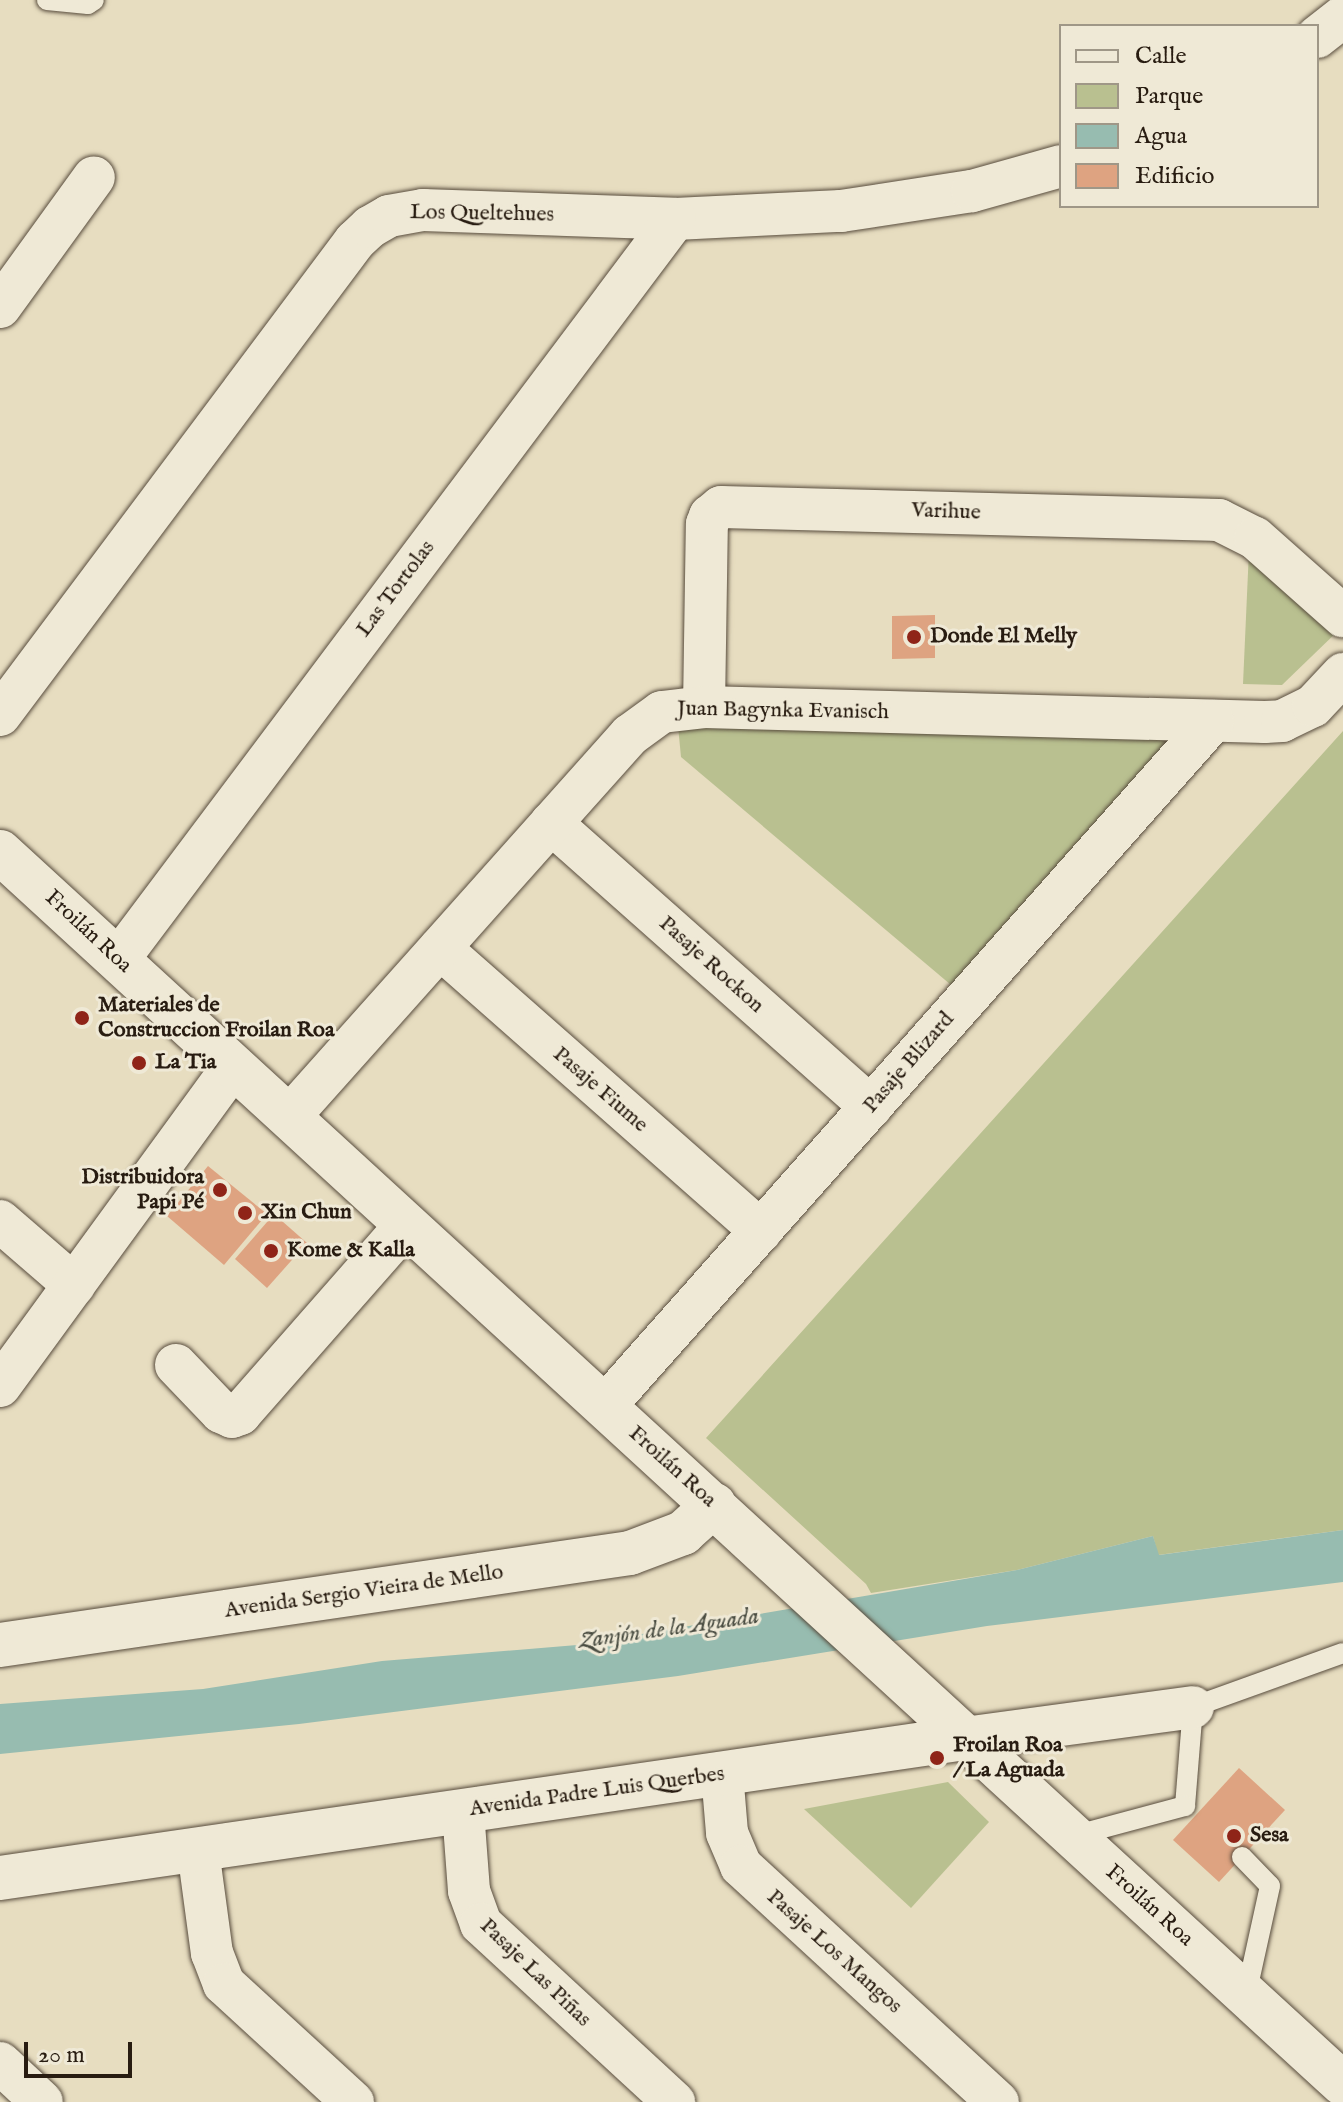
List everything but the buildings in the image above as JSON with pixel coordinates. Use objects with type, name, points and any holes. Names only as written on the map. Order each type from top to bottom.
[{"type":"main road","name":"Froilán Roa","points":[[0,852],[1343,2084]]},
{"type":"main road","name":"Avenida Sergio Vieira de Mello","points":[[0,1645],[630,1553],[683,1533],[714,1505]]},
{"type":"main road","name":"Avenida Padre Luis Querbes","points":[[0,1878],[965,1738]]},
{"type":"street","points":[[1319,35],[1343,17]]},
{"type":"street","name":"Los Queltehues","points":[[0,715],[355,241],[389,216],[423,210],[675,219],[841,211],[972,191],[1059,167]]},
{"type":"street","points":[[0,307],[94,177]]},
{"type":"street","name":"Las Tortolas","points":[[118,960],[675,219]]},
{"type":"street","name":"Varihue","points":[[704,707],[707,524],[714,511],[721,507],[1219,520],[1255,538],[1343,616]]},
{"type":"street","name":"Juan Bagynka Evanisch","points":[[289,1117],[644,721],[675,708],[704,707],[1265,722],[1298,715],[1313,706],[1343,674]]},
{"type":"street","name":"Pasaje Blizard","points":[[605,1406],[1213,721]]},
{"type":"street","name":"Pasaje Rockon","points":[[551,823],[871,1107]]},
{"type":"street","name":"Pasaje Fiume","points":[[440,948],[761,1231]]},
{"type":"street","points":[[0,1386],[233,1066]]},
{"type":"street","points":[[0,1221],[74,1285]]},
{"type":"street","points":[[176,1365],[221,1412],[232,1417],[240,1414],[406,1225]]},
{"type":"street","name":"Avenida Padre Luis Querbes","points":[[965,1738],[1193,1707]]},
{"type":"street","name":"Pasaje Los Mangos","points":[[722,1773],[727,1833],[741,1866],[998,2102]]},
{"type":"street","name":"Pasaje Las Piñas","points":[[463,1811],[469,1891],[481,1924],[674,2102]]},
{"type":"street","points":[[198,1850],[212,1953],[224,1984],[353,2102]]},
{"type":"street","points":[[0,2063],[42,2102]]},
{"type":"lane","points":[[47,0],[88,4],[94,0]]},
{"type":"lane","points":[[1071,1836],[1190,1811],[1193,1707],[1343,1653]]},
{"type":"lane","points":[[1242,1857],[1270,1886],[1246,1995]]},
{"type":"green space","points":[[1249,550],[1340,629],[1282,685],[1243,684]]},
{"type":"green space","points":[[678,726],[1182,740],[957,990],[681,757]]},
{"type":"green space","points":[[1343,731],[1343,1530],[1158,1555],[1153,1536],[1017,1570],[871,1593],[866,1584],[706,1438]]},
{"type":"green space","points":[[948,1782],[989,1822],[911,1908],[804,1809]]},
{"type":"water","points":[[1343,1530],[1343,1582],[987,1626],[678,1676],[299,1724],[0,1754],[0,1704],[203,1689],[382,1661],[577,1645],[1017,1570],[1153,1536],[1159,1555]]},
{"type":"place","name":"Donde El Melly","points":[[914,637]]},
{"type":"place","name":"Materiales de Construccion Froilan Roa","points":[[82,1018]]},
{"type":"place","name":"La Tia","points":[[139,1063]]},
{"type":"place","name":"Distribuidora Papi Pé","points":[[220,1190]]},
{"type":"place","name":"Xin Chun","points":[[245,1213]]},
{"type":"place","name":"Kome & Kalla","points":[[271,1251]]},
{"type":"place","name":"Froilan Roa / La Aguada","points":[[937,1758]]},
{"type":"place","name":"Sesa","points":[[1234,1836]]},
{"type":"water label","name":"Zanjón de la Aguada","points":[[669,1629]]}]
